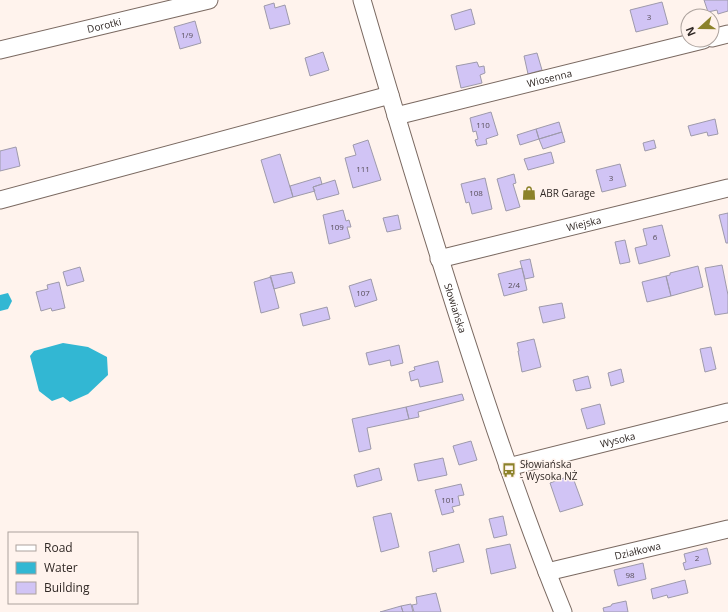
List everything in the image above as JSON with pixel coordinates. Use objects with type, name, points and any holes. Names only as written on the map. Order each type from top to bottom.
[{"type":"street","name":"Dorotki","points":[[0,50],[209,0]]},
{"type":"street","name":"Słowiańska","points":[[362,0],[439,259],[508,467],[563,612]]},
{"type":"street","name":"Wiosenna","points":[[396,116],[680,46]]},
{"type":"street","points":[[0,200],[390,95]]},
{"type":"street","name":"Wiejska","points":[[439,259],[728,188]]},
{"type":"street","name":"Wysoka","points":[[508,467],[728,412]]},
{"type":"street","name":"Działkowa","points":[[547,572],[728,529]]},
{"type":"water","points":[[8,293],[12,301],[8,309],[0,311],[0,295]]},
{"type":"water","points":[[63,343],[88,347],[107,357],[108,375],[88,394],[70,402],[63,397],[52,401],[39,391],[30,356],[34,351]]},
{"type":"building","points":[[704,0],[728,0],[728,11],[720,13],[720,8],[707,8]]},
{"type":"building","points":[[662,2],[668,24],[636,32],[630,10]]},
{"type":"building","points":[[274,3],[275,8],[285,5],[290,24],[270,29],[264,6]]},
{"type":"building","points":[[471,9],[475,24],[455,30],[451,15]]},
{"type":"building","points":[[195,21],[201,43],[180,49],[174,27]]},
{"type":"building","points":[[323,52],[329,70],[310,76],[305,58]]},
{"type":"building","points":[[537,53],[542,70],[528,74],[524,56]]},
{"type":"building","points":[[477,62],[479,67],[484,66],[485,73],[480,75],[482,83],[461,88],[456,66]]},
{"type":"building","points":[[491,112],[498,135],[486,139],[487,144],[477,146],[475,140],[478,139],[476,131],[473,132],[470,118]]},
{"type":"building","points":[[715,119],[718,134],[708,136],[707,132],[691,136],[688,126]]},
{"type":"building","points":[[559,122],[562,132],[539,139],[536,129]]},
{"type":"building","points":[[536,129],[539,139],[520,145],[517,135]]},
{"type":"building","points":[[562,132],[565,142],[543,149],[539,139]]},
{"type":"building","points":[[368,140],[381,180],[353,188],[345,158],[356,155],[353,145]]},
{"type":"building","points":[[654,140],[656,148],[645,151],[643,143]]},
{"type":"building","points":[[16,147],[20,166],[0,171],[0,151]]},
{"type":"building","points":[[551,152],[554,163],[528,170],[524,159]]},
{"type":"building","points":[[280,154],[293,197],[274,203],[261,160]]},
{"type":"building","points":[[620,164],[626,186],[602,192],[596,170]]},
{"type":"building","points":[[514,174],[516,183],[513,184],[520,207],[506,211],[497,179]]},
{"type":"building","points":[[320,177],[322,184],[313,187],[315,191],[293,197],[290,186]]},
{"type":"building","points":[[485,178],[492,209],[472,214],[469,202],[466,203],[461,184]]},
{"type":"building","points":[[335,180],[339,194],[317,200],[313,187]]},
{"type":"building","points":[[343,210],[346,221],[349,220],[351,227],[347,227],[350,238],[329,244],[323,215]]},
{"type":"building","points":[[728,213],[728,243],[726,243],[719,215]]},
{"type":"building","points":[[398,215],[401,229],[387,232],[383,218]]},
{"type":"building","points":[[662,225],[670,256],[639,264],[635,248],[647,245],[643,229]]},
{"type":"building","points":[[625,240],[630,262],[620,264],[615,242]]},
{"type":"building","points":[[530,259],[534,277],[525,279],[520,261]]},
{"type":"building","points":[[722,265],[728,295],[728,313],[715,315],[705,268]]},
{"type":"building","points":[[698,266],[703,287],[671,296],[666,276],[670,275],[670,273]]},
{"type":"building","points":[[80,267],[84,281],[67,286],[63,272]]},
{"type":"building","points":[[522,268],[527,290],[504,296],[498,274]]},
{"type":"building","points":[[292,272],[295,283],[274,289],[270,276]]},
{"type":"building","points":[[666,276],[671,296],[647,302],[642,282]]},
{"type":"building","points":[[271,277],[279,308],[261,313],[254,282]]},
{"type":"building","points":[[371,279],[377,300],[355,307],[349,286]]},
{"type":"building","points":[[59,282],[65,308],[52,311],[51,308],[41,311],[36,292],[48,289],[47,285]]},
{"type":"building","points":[[562,303],[565,318],[543,323],[539,307]]},
{"type":"building","points":[[327,307],[330,319],[303,326],[300,314]]},
{"type":"building","points":[[534,339],[541,367],[522,372],[517,343]]},
{"type":"building","points":[[399,345],[403,363],[391,366],[390,360],[369,365],[366,353]]},
{"type":"building","points":[[711,347],[716,369],[705,372],[700,349]]},
{"type":"building","points":[[438,361],[443,382],[420,387],[418,379],[411,381],[409,372],[415,370],[414,367]]},
{"type":"building","points":[[621,369],[624,382],[611,386],[608,373]]},
{"type":"building","points":[[588,376],[591,388],[576,391],[573,380]]},
{"type":"building","points":[[462,394],[464,400],[418,412],[419,417],[409,419],[406,407]]},
{"type":"building","points":[[600,404],[605,424],[587,429],[581,409]]},
{"type":"building","points":[[406,407],[409,419],[367,428],[371,449],[359,452],[352,419]]},
{"type":"building","points":[[471,441],[477,460],[459,465],[453,446]]},
{"type":"building","points":[[443,458],[447,475],[418,481],[414,464]]},
{"type":"building","points":[[379,468],[382,480],[357,487],[354,475]]},
{"type":"building","points":[[572,475],[583,505],[560,512],[550,483]]},
{"type":"building","points":[[461,484],[464,495],[458,496],[460,505],[452,507],[454,512],[442,515],[435,490]]},
{"type":"building","points":[[391,513],[399,547],[381,552],[373,517]]},
{"type":"building","points":[[503,516],[507,535],[494,538],[489,519]]},
{"type":"building","points":[[459,544],[464,562],[436,569],[437,571],[433,572],[429,552]]},
{"type":"building","points":[[510,544],[516,568],[491,574],[486,549]]},
{"type":"building","points":[[707,548],[711,564],[685,570],[683,563],[686,562],[684,554]]},
{"type":"building","points":[[643,563],[646,579],[618,586],[614,570]]},
{"type":"building","points":[[685,580],[688,593],[668,598],[667,595],[653,599],[651,589]]},
{"type":"building","points":[[436,593],[441,612],[414,612],[412,605],[417,604],[416,597]]},
{"type":"building","points":[[626,601],[628,612],[604,612],[603,608],[611,606],[612,604]]},
{"type":"building","points":[[411,604],[413,612],[403,612],[401,606]]},
{"type":"building","points":[[401,606],[403,612],[380,612]]},
{"type":"place","name":"ABR Garage","points":[[529,193]]},
{"type":"place","name":"Słowiańska - Wysoka NŻ","points":[[509,470]]}]
